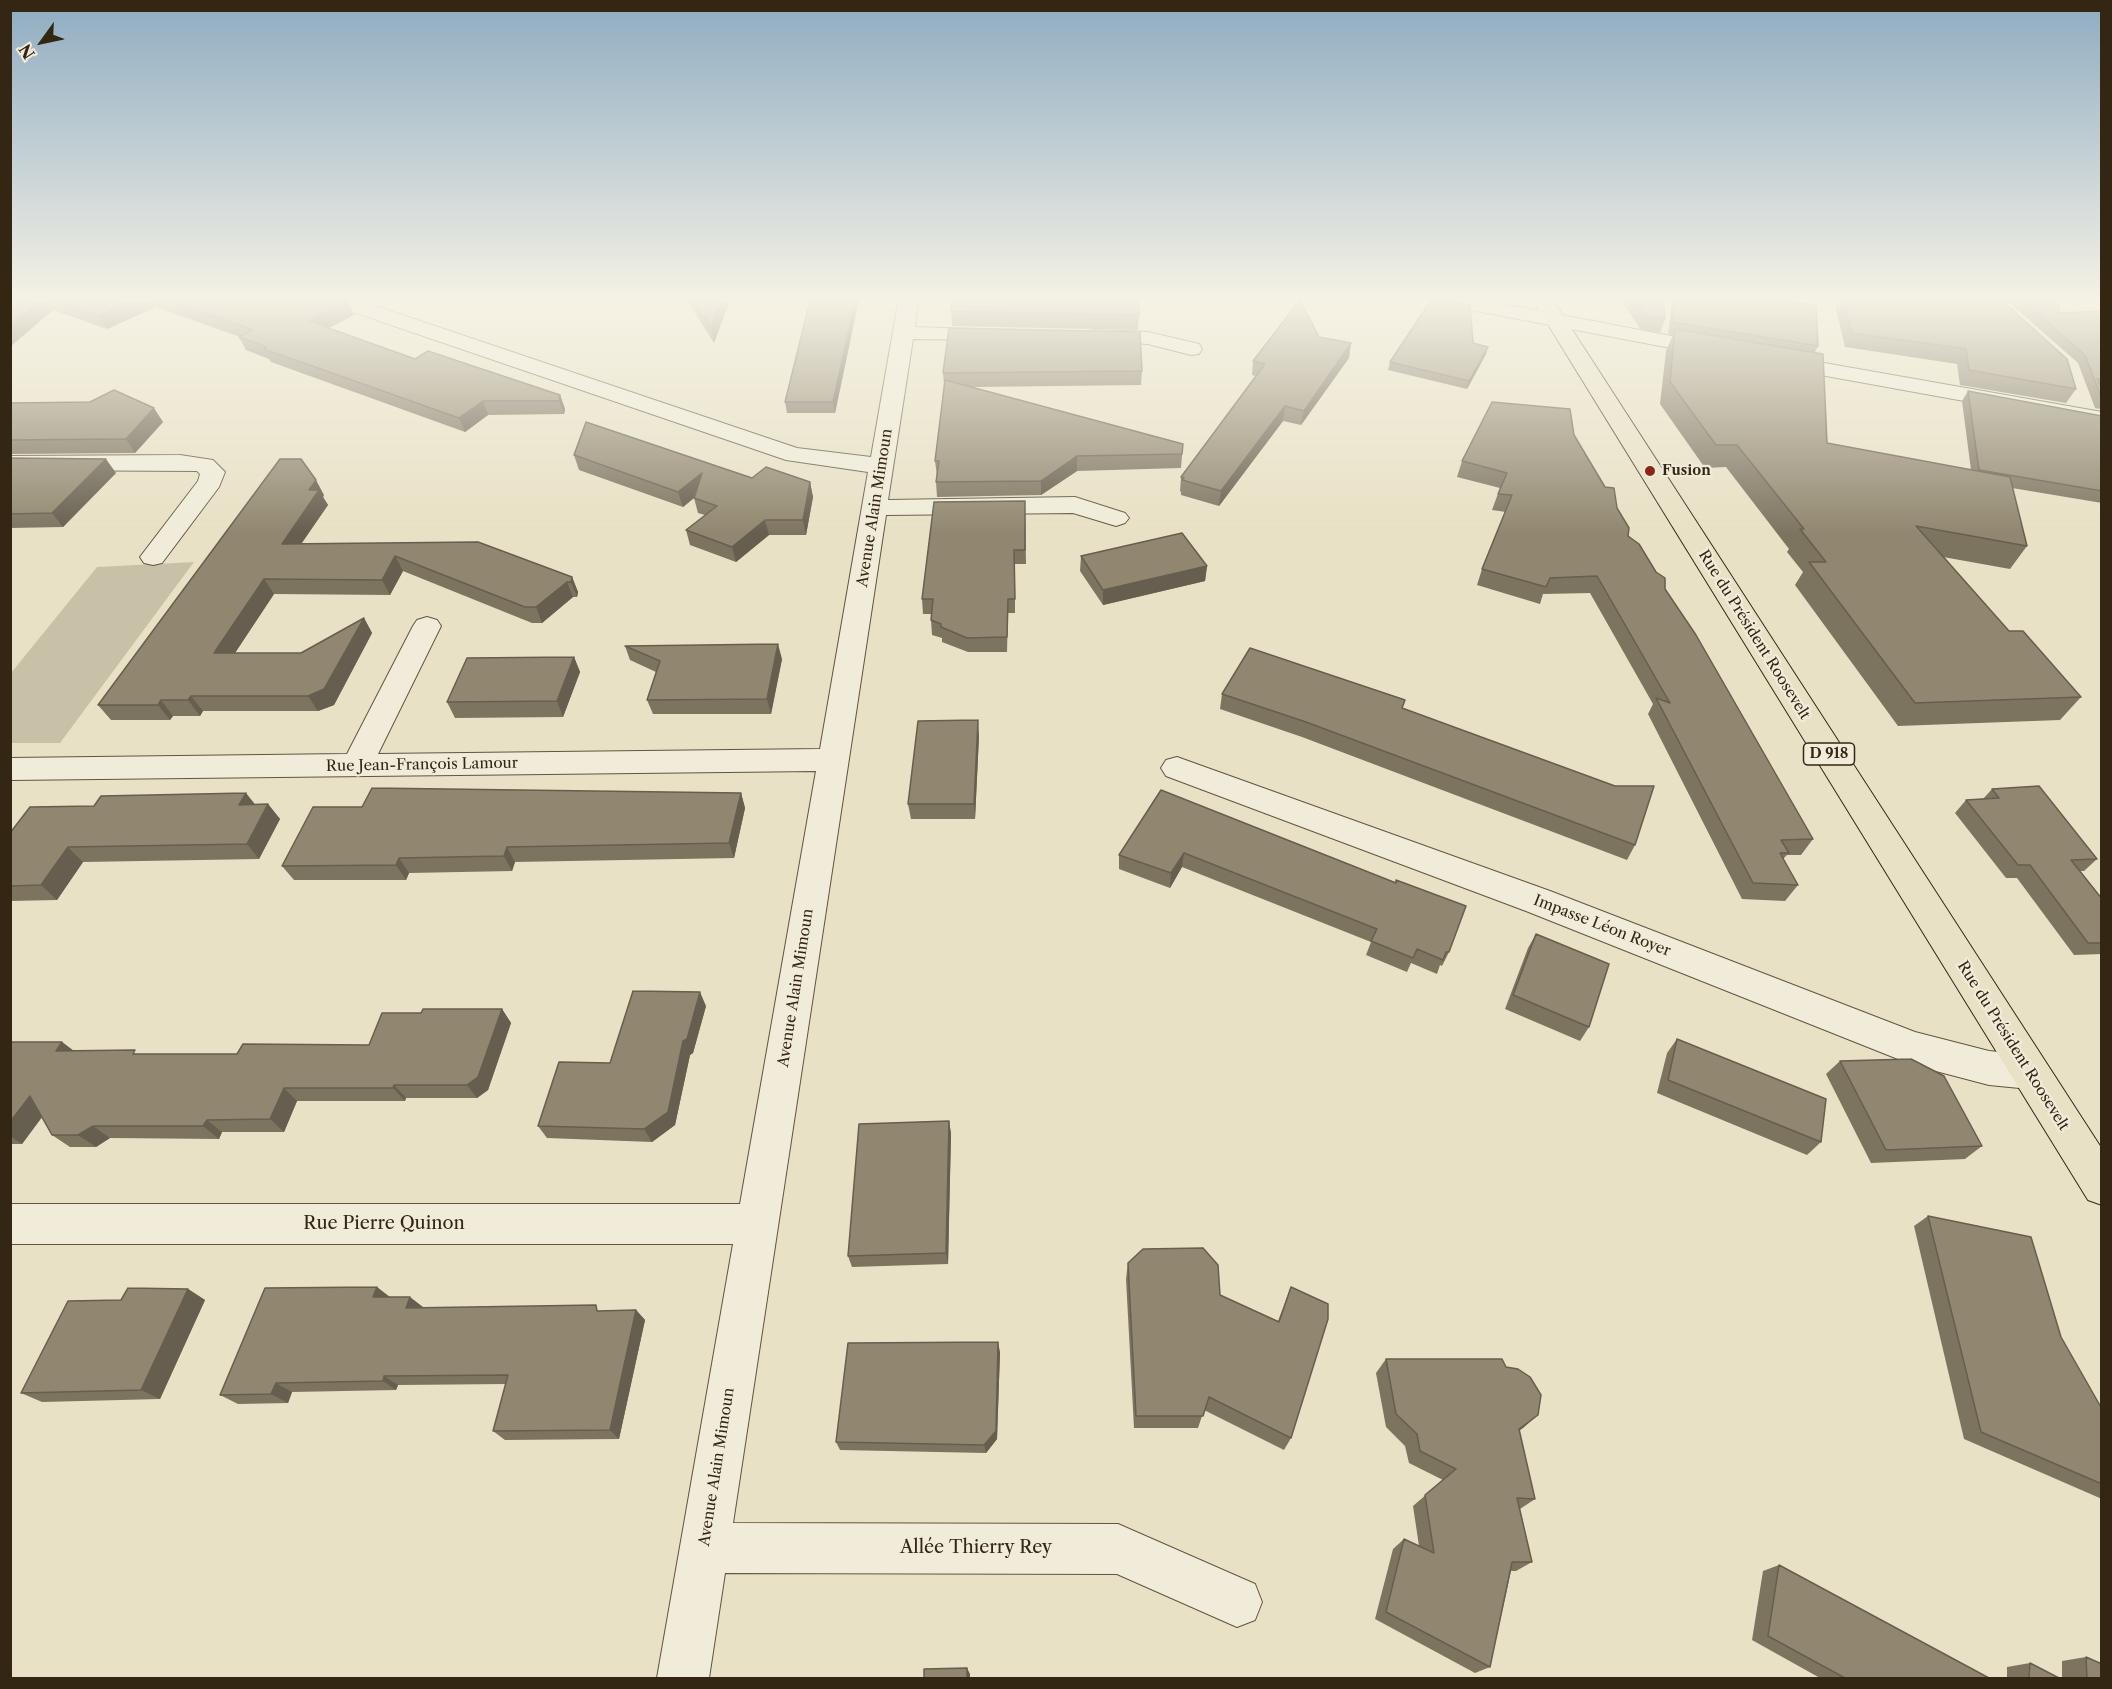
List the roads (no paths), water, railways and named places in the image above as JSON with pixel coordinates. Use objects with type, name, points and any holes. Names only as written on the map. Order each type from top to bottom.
[{"type":"main road","name":"Rue du Président Roosevelt","points":[[1591,376],[2102,1185]]},
{"type":"street","points":[[560,376],[794,455],[882,466]]},
{"type":"street","name":"Avenue Alain Mimoun","points":[[683,1678],[896,376]]},
{"type":"street","points":[[1861,376],[2092,417]]},
{"type":"street","points":[[2076,391],[2092,417]]},
{"type":"street","points":[[10,463],[180,462],[204,465],[213,472],[210,482],[153,557]]},
{"type":"street","points":[[875,508],[1075,505],[1116,518]]},
{"type":"street","points":[[356,766],[427,626]]},
{"type":"street","name":"Rue Jean-François Lamour","points":[[10,769],[833,760]]},
{"type":"street","name":"Impasse Léon Royer","points":[[1177,768],[1550,905],[1913,1048],[1989,1068],[2030,1072]]},
{"type":"street","name":"Rue Pierre Quinon","points":[[10,1224],[758,1224]]},
{"type":"street","name":"Allée Thierry Rey","points":[[704,1548],[1118,1549],[1237,1602]]},
{"type":"place","name":"Fusion","points":[[1650,471]]}]
